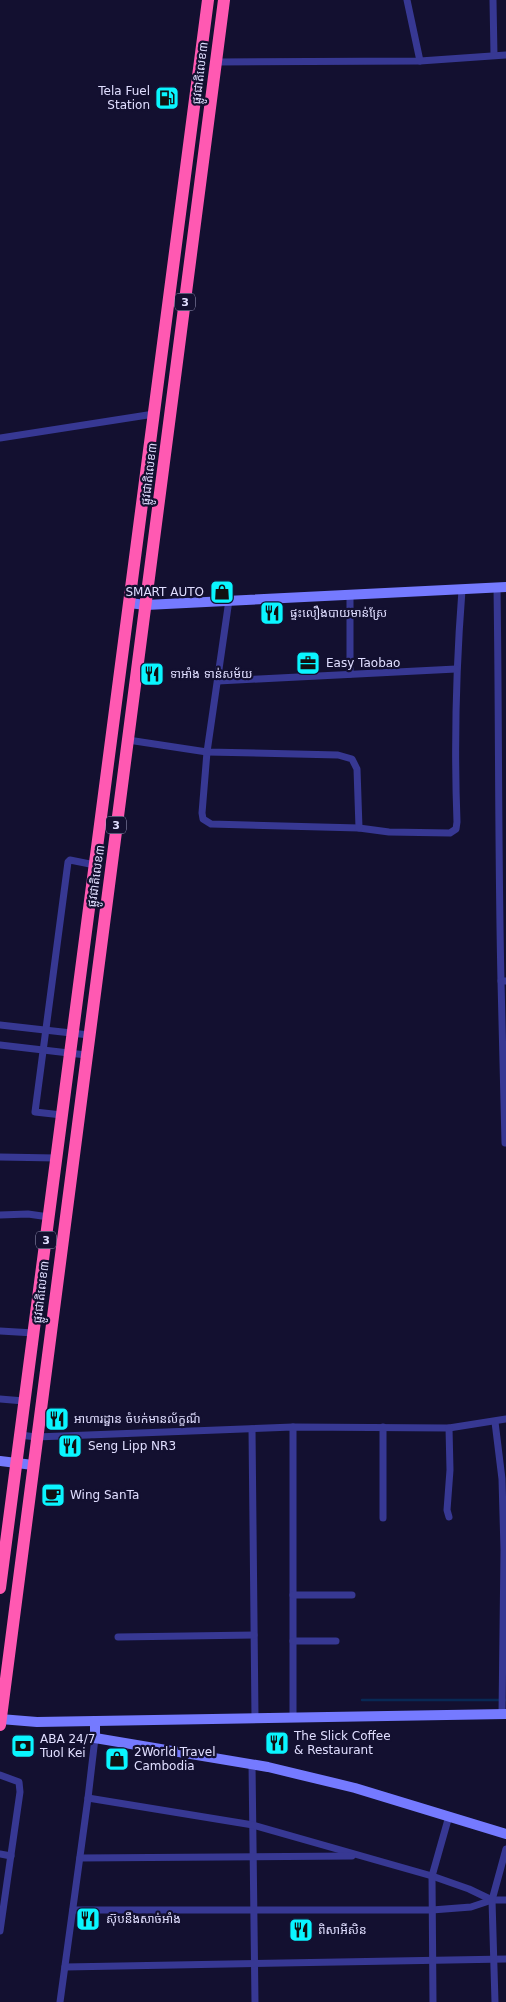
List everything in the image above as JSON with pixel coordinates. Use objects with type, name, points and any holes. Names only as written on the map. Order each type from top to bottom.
[{"type":"highway","name":"ផ្លូវជាតិលេខ៣","points":[[0,1588],[208,0]]},
{"type":"highway","name":"ផ្លូវជាតិលេខ៣","points":[[0,1721],[224,0]]},
{"type":"street","points":[[407,0],[420,61]]},
{"type":"street","points":[[493,0],[494,55]]},
{"type":"street","points":[[216,62],[420,61],[506,55]]},
{"type":"street","points":[[0,438],[154,414]]},
{"type":"street","points":[[129,603],[146,605],[502,588],[498,874],[504,981],[505,1142]]},
{"type":"street","points":[[230,600],[207,752],[203,820],[211,824],[359,828],[389,832],[450,833],[456,829],[454,752],[456,669],[462,590]]},
{"type":"street","points":[[350,596],[350,674]]},
{"type":"street","points":[[218,680],[456,669]]},
{"type":"street","points":[[128,740],[207,752],[338,755],[352,759],[357,769],[359,828]]},
{"type":"street","points":[[62,1115],[34,1112],[44,1030],[68,862],[70,860],[95,865]]},
{"type":"street","points":[[0,1025],[88,1035]]},
{"type":"street","points":[[0,1045],[86,1055]]},
{"type":"street","points":[[0,1157],[56,1158]]},
{"type":"street","points":[[0,1215],[28,1214],[49,1217]]},
{"type":"street","points":[[0,1331],[34,1333]]},
{"type":"street","points":[[0,1400],[24,1401]]},
{"type":"street","points":[[20,1435],[36,1437],[293,1427],[449,1428],[506,1419]]},
{"type":"street","points":[[0,1721],[37,1722],[294,1717],[503,1710],[504,1479],[495,1422]]},
{"type":"street","points":[[293,1427],[294,1717]]},
{"type":"street","points":[[383,1427],[383,1518]]},
{"type":"street","points":[[448,1517],[449,1428]]},
{"type":"street","points":[[252,1429],[255,1717]]},
{"type":"street","points":[[0,1461],[33,1464]]},
{"type":"street","points":[[293,1595],[352,1595]]},
{"type":"street","points":[[118,1637],[254,1635]]},
{"type":"street","points":[[293,1641],[336,1641]]},
{"type":"street","points":[[60,2002],[88,1798],[95,1738],[95,1721]]},
{"type":"street","points":[[95,1738],[252,1764],[355,1788],[506,1834]]},
{"type":"street","points":[[252,1764],[255,2002]]},
{"type":"street","points":[[0,1775],[16,1780],[20,1785],[0,1930]]},
{"type":"street","points":[[88,1798],[253,1825],[432,1876],[469,1889],[492,1900]]},
{"type":"street","points":[[433,2002],[432,1876],[448,1816]]},
{"type":"street","points":[[495,2002],[492,1900],[506,1849]]},
{"type":"street","points":[[0,1854],[11,1856]]},
{"type":"street","points":[[80,1858],[361,1856]]},
{"type":"street","points":[[73,1910],[432,1910],[471,1906],[492,1900],[506,1900]]},
{"type":"street","points":[[65,1967],[506,1959]]},
{"type":"waterway","points":[[362,1700],[506,1700]]},
{"type":"place","name":"Tela Fuel Station","points":[[167,98]]},
{"type":"place","name":"SMART AUTO","points":[[222,592]]},
{"type":"place","name":"ផ្ទះលឿងបាយមាន់ស្រែ","points":[[272,613]]},
{"type":"place","name":"Easy Taobao","points":[[308,663]]},
{"type":"place","name":"ទាអាំង ទាន់សម័យ","points":[[152,674]]},
{"type":"place","name":"អាហារដ្ឋាន ចំបក់មានល័ក្ខណ៏","points":[[57,1419]]},
{"type":"place","name":"Seng Lipp NR3","points":[[70,1446]]},
{"type":"place","name":"Wing SanTa","points":[[53,1495]]},
{"type":"place","name":"The Slick Coffee & Restaurant","points":[[277,1743]]},
{"type":"place","name":"ABA 24/7 Tuol Kei","points":[[23,1746]]},
{"type":"place","name":"2World Travel Cambodia","points":[[117,1759]]},
{"type":"place","name":"ស៊ុបនឹងសាច់អាំង","points":[[88,1919]]},
{"type":"place","name":"ពិសាអីសិន","points":[[301,1930]]}]
